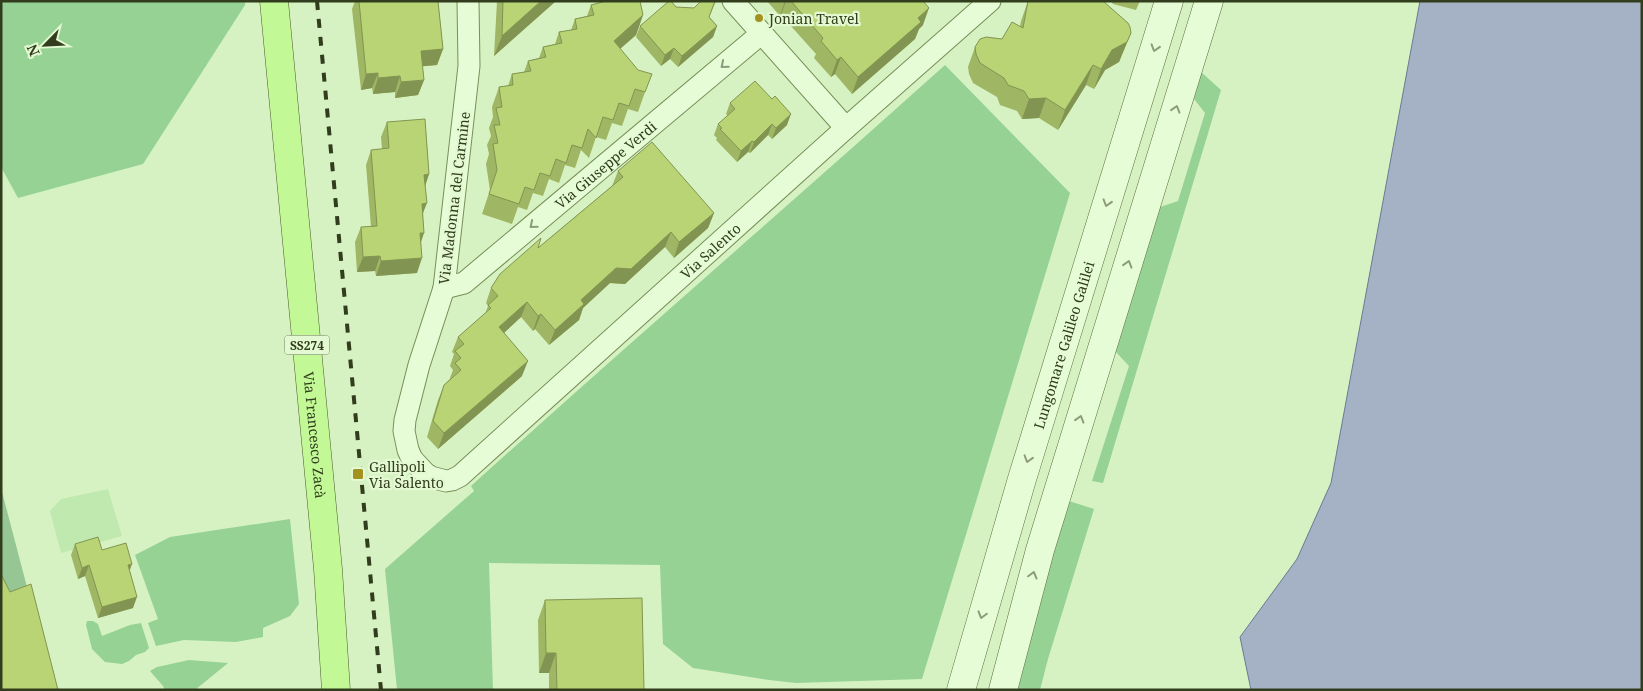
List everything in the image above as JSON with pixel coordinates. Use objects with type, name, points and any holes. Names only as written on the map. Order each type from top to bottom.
[{"type":"main road","name":"Via Francesco Zacà","points":[[274,1],[328,569],[336,690]]},
{"type":"main road","name":"Lungomare Galileo Galilei","points":[[960,690],[1022,479],[1168,1]]},
{"type":"main road","points":[[1003,690],[1040,550],[1209,1]]},
{"type":"street","name":"Via Madonna del Carmine","points":[[425,473],[412,459],[408,450],[404,431],[405,420],[419,365],[444,288],[469,66],[468,1]]},
{"type":"street","points":[[734,1],[846,128]]},
{"type":"street","name":"Via Salento","points":[[425,473],[431,477],[446,481],[460,476],[846,128],[990,1]]},
{"type":"street","name":"Via Giuseppe Verdi","points":[[444,288],[464,283],[762,33]]},
{"type":"green space","points":[[1,1],[245,1],[245,5],[143,164],[18,198],[1,167]]},
{"type":"green space","points":[[945,65],[1070,193],[922,679],[796,683],[693,668],[663,644],[660,565],[489,563],[493,690],[397,690],[385,569],[474,491],[471,486]]},
{"type":"green space","points":[[1200,71],[1221,90],[1103,483],[1092,481],[1129,366],[1115,351],[1160,207],[1178,201],[1205,113],[1194,99]]},
{"type":"green space","points":[[1,488],[54,690],[1,690]]},
{"type":"green space","points":[[108,489],[122,536],[61,553],[50,511],[61,499]]},
{"type":"green space","points":[[1069,501],[1094,509],[1040,690],[1015,690],[1036,608]]},
{"type":"green space","points":[[290,519],[299,604],[290,616],[263,628],[263,637],[236,642],[184,640],[156,646],[148,623],[158,619],[135,555],[170,537]]},
{"type":"green space","points":[[87,621],[93,621],[98,624],[102,636],[130,625],[141,623],[149,648],[122,664],[105,662],[92,649],[86,625]]},
{"type":"green space","points":[[189,660],[228,663],[195,690],[165,690],[150,671],[157,667]]},
{"type":"water","points":[[1420,1],[1642,1],[1642,690],[1251,690],[1240,637],[1297,559],[1331,483]]},
{"type":"building","points":[[359,1],[438,1],[443,49],[421,51],[424,80],[401,82],[400,76],[378,78],[378,73],[366,74]]},
{"type":"building","points":[[503,1],[541,1],[502,36]]},
{"type":"building","points":[[606,1],[640,1],[643,15],[614,41],[638,70],[652,74],[645,92],[635,89],[629,106],[619,103],[613,120],[603,117],[596,138],[588,129],[582,148],[572,145],[566,163],[556,159],[550,176],[540,173],[534,190],[525,187],[519,204],[489,194],[497,170],[493,144],[498,143],[494,125],[500,125],[496,108],[502,107],[499,87],[513,85],[512,74],[531,71],[528,61],[546,57],[543,47],[562,43],[559,32],[577,29],[575,19],[594,15],[591,5]]},
{"type":"building","points":[[669,1],[676,7],[694,8],[701,1],[715,1],[709,17],[717,26],[682,56],[674,48],[665,55],[640,26]]},
{"type":"building","points":[[791,1],[923,1],[929,8],[918,18],[921,22],[858,77],[841,57],[837,60],[821,41],[823,38]]},
{"type":"building","points":[[1028,1],[1103,1],[1130,27],[1131,33],[1127,42],[1112,50],[1101,69],[1093,65],[1065,110],[1046,98],[1029,99],[1024,91],[1008,85],[1004,78],[980,63],[976,54],[975,47],[980,39],[986,37],[1002,39],[1012,22],[1023,28]]},
{"type":"building","points":[[755,81],[772,99],[775,96],[791,114],[776,128],[772,124],[754,142],[752,141],[741,151],[720,129],[722,128],[718,124],[735,109],[730,103]]},
{"type":"building","points":[[425,119],[429,174],[424,175],[427,203],[422,204],[424,233],[420,233],[422,258],[381,261],[380,256],[363,257],[361,227],[377,226],[371,150],[389,148],[387,122]]},
{"type":"building","points":[[652,142],[714,213],[679,242],[671,232],[631,269],[616,268],[581,300],[584,304],[555,330],[541,314],[538,316],[527,302],[499,327],[528,361],[444,433],[433,421],[444,385],[461,370],[455,363],[461,358],[455,351],[464,344],[458,337],[491,308],[488,305],[498,296],[491,288],[500,274],[541,238],[538,248],[623,177],[618,171]]},
{"type":"building","points":[[98,537],[102,550],[126,543],[132,564],[128,565],[137,597],[102,607],[89,565],[82,568],[75,544]]},
{"type":"building","points":[[1,574],[10,592],[31,584],[58,690],[1,690]]},
{"type":"building","points":[[642,598],[644,690],[557,690],[556,653],[546,653],[545,600]]},
{"type":"railway","points":[[317,1],[381,690]]},
{"type":"place","name":"Jonian Travel","points":[[759,18]]},
{"type":"place","name":"Gallipoli Via Salento","points":[[358,474]]}]
